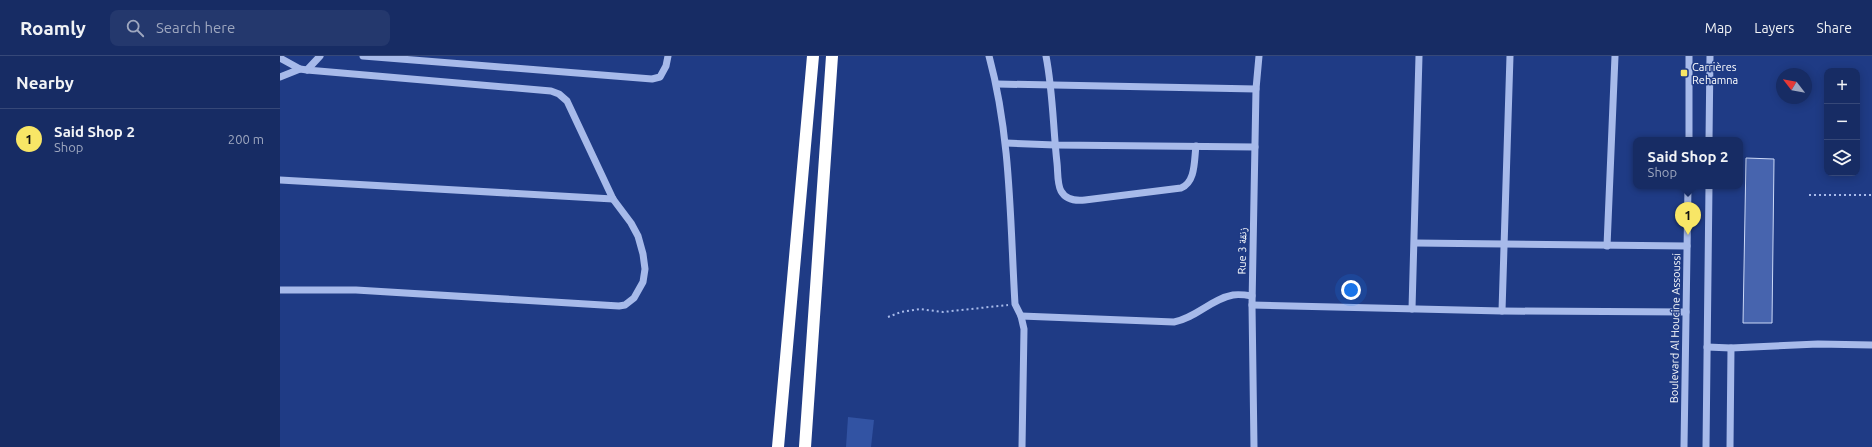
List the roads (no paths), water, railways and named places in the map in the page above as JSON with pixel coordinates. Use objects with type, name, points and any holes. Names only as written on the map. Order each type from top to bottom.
[{"type":"highway","points":[[778,447],[813,56]]},
{"type":"highway","points":[[805,447],[832,56]]},
{"type":"street","points":[[304,70],[320,56]]},
{"type":"street","points":[[363,56],[652,79],[662,75],[668,57]]},
{"type":"street","points":[[989,56],[997,84],[1006,143],[1015,304],[1021,316],[1024,329],[1022,447]]},
{"type":"street","points":[[1046,56],[1051,86],[1060,190],[1068,198],[1076,201],[1174,189],[1187,186],[1193,174],[1196,146]]},
{"type":"street","name":"Rue 3 زنقة","points":[[1254,447],[1252,296],[1256,89],[1259,56]]},
{"type":"street","points":[[1412,309],[1419,56]]},
{"type":"street","points":[[1502,311],[1510,56]]},
{"type":"street","points":[[1607,246],[1615,56]]},
{"type":"street","points":[[1689,137],[1690,56]]},
{"type":"street","points":[[1709,137],[1710,56]]},
{"type":"street","points":[[280,58],[304,70]]},
{"type":"street","points":[[280,77],[304,70],[556,92],[565,98],[569,104],[590,153],[613,199],[631,223],[638,236],[645,269],[643,282],[634,298],[625,305],[356,290],[280,290]]},
{"type":"street","points":[[997,84],[1256,89]]},
{"type":"street","points":[[1006,143],[1055,145],[1255,147]]},
{"type":"street","points":[[280,180],[613,199]]},
{"type":"street","name":"Boulevard Al Houcine Assoussi","points":[[1684,447],[1688,189]]},
{"type":"street","points":[[1706,447],[1708,189]]},
{"type":"street","points":[[1414,243],[1687,246]]},
{"type":"street","points":[[1021,316],[1174,322],[1182,320],[1217,301],[1233,295],[1252,296]]},
{"type":"street","points":[[1252,305],[1502,311],[1686,312]]},
{"type":"street","points":[[1707,347],[1731,348],[1818,344],[1872,345]]},
{"type":"street","points":[[1730,447],[1731,348]]},
{"type":"place","name":"Carrières Rehamna","points":[[1684,73]]},
{"type":"place","name":"Said Shop 2","points":[[1688,235]]}]
